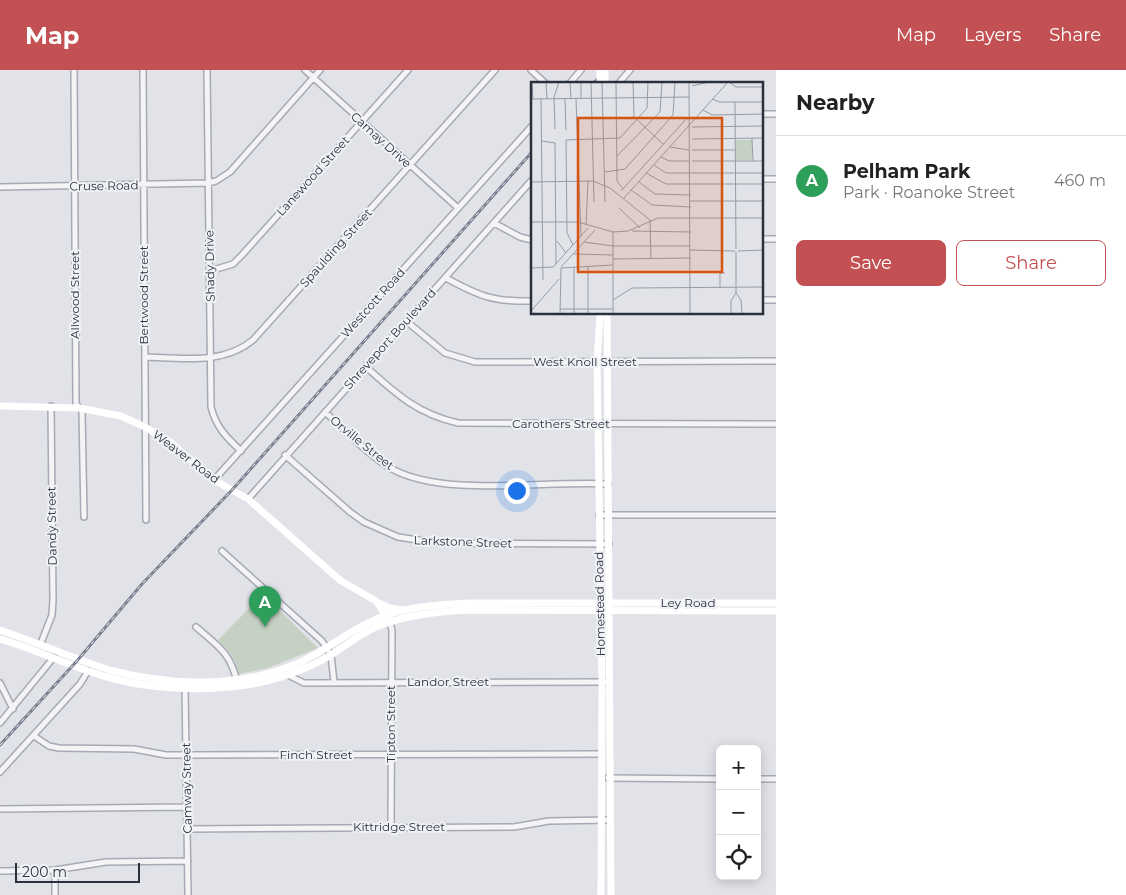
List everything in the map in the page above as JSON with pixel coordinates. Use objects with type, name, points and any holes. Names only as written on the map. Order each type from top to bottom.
[{"type":"main road","name":"Homestead Road","points":[[598,315],[600,602],[606,682],[611,895]]},
{"type":"main road","name":"Homestead Road","points":[[601,895],[600,778],[609,610],[608,315]]},
{"type":"main road","name":"Weaver Road","points":[[0,406],[79,408],[120,416],[145,427],[170,442],[214,480],[248,499],[334,575],[376,601],[388,619]]},
{"type":"main road","points":[[376,601],[390,608],[408,610]]},
{"type":"main road","points":[[0,639],[54,657],[88,671],[139,684],[237,683],[268,681],[303,669],[370,622],[486,607],[600,602]]},
{"type":"main road","name":"Ley Road","points":[[600,602],[696,607]]},
{"type":"main road","name":"Ley Road","points":[[601,610],[743,607],[776,604]]},
{"type":"main road","points":[[388,619],[408,610],[427,606],[601,610]]},
{"type":"main road","name":"Ley Road","points":[[743,607],[776,611]]},
{"type":"main road","points":[[0,630],[41,643],[108,669],[140,678],[185,685]]},
{"type":"main road","points":[[237,683],[294,665],[329,651]]},
{"type":"main road","points":[[601,859],[610,859]]},
{"type":"street","name":"Allwood Street","points":[[74,70],[76,404],[82,411],[84,517]]},
{"type":"street","name":"Bertwood Street","points":[[143,70],[146,520]]},
{"type":"street","name":"Shady Drive","points":[[207,70],[211,407],[214,421],[223,434],[241,451]]},
{"type":"street","name":"Camay Drive","points":[[305,70],[458,208]]},
{"type":"street","points":[[208,183],[216,181],[230,172],[320,70]]},
{"type":"street","name":"Lanewood Street","points":[[210,270],[233,264],[237,260],[408,70]]},
{"type":"street","name":"Spaulding Street","points":[[145,357],[210,358],[224,356],[241,350],[253,340],[495,70]]},
{"type":"street","points":[[531,70],[544,82]]},
{"type":"street","points":[[571,82],[581,70]]},
{"type":"street","points":[[620,82],[630,70]]},
{"type":"street","name":"Westcott Road","points":[[214,480],[531,127]]},
{"type":"street","name":"Shreveport Boulevard","points":[[248,499],[285,455],[531,181]]},
{"type":"street","name":"Cruse Road","points":[[0,187],[208,183]]},
{"type":"street","points":[[494,223],[520,237],[531,240]]},
{"type":"street","points":[[446,278],[489,299],[531,302]]},
{"type":"street","name":"West Knoll Street","points":[[406,321],[445,353],[475,362],[776,362]]},
{"type":"street","name":"Carothers Street","points":[[365,366],[416,409],[439,418],[473,424],[776,424]]},
{"type":"street","name":"Dandy Street","points":[[41,643],[52,615],[53,600],[51,406]]},
{"type":"street","name":"Orville Street","points":[[325,412],[391,468],[412,478],[440,484],[608,484]]},
{"type":"street","name":"Larkstone Street","points":[[285,455],[357,517],[381,531],[398,537],[438,543],[609,544]]},
{"type":"street","points":[[599,515],[776,515]]},
{"type":"street","points":[[222,551],[329,651],[334,682]]},
{"type":"street","name":"Tipton Street","points":[[388,619],[391,682],[391,827]]},
{"type":"street","points":[[196,626],[226,653],[233,666],[237,683]]},
{"type":"street","points":[[0,723],[54,657]]},
{"type":"street","points":[[303,669],[302,676],[307,682]]},
{"type":"street","points":[[0,772],[80,684],[88,671]]},
{"type":"street","name":"Landor Street","points":[[288,675],[300,682],[606,682]]},
{"type":"street","points":[[0,683],[5,698],[13,709]]},
{"type":"street","name":"Camway Street","points":[[185,685],[188,895]]},
{"type":"street","name":"Finch Street","points":[[34,736],[49,746],[59,748],[126,748],[186,755],[602,754]]},
{"type":"street","points":[[600,778],[716,779]]},
{"type":"street","points":[[761,779],[776,779]]},
{"type":"street","points":[[0,809],[186,808]]},
{"type":"street","name":"Kittridge Street","points":[[188,828],[514,826],[549,821],[610,820]]},
{"type":"street","points":[[0,871],[55,870],[106,862],[188,861]]},
{"type":"street","points":[[55,870],[55,895]]},
{"type":"green space","points":[[263,594],[318,648],[268,668],[239,674],[232,656],[218,640]]},
{"type":"railway","points":[[595,82],[606,70]]},
{"type":"railway","points":[[0,745],[76,662],[142,584],[232,490],[531,153]]},
{"type":"place","name":"Pelham Park","points":[[265,627]]}]
